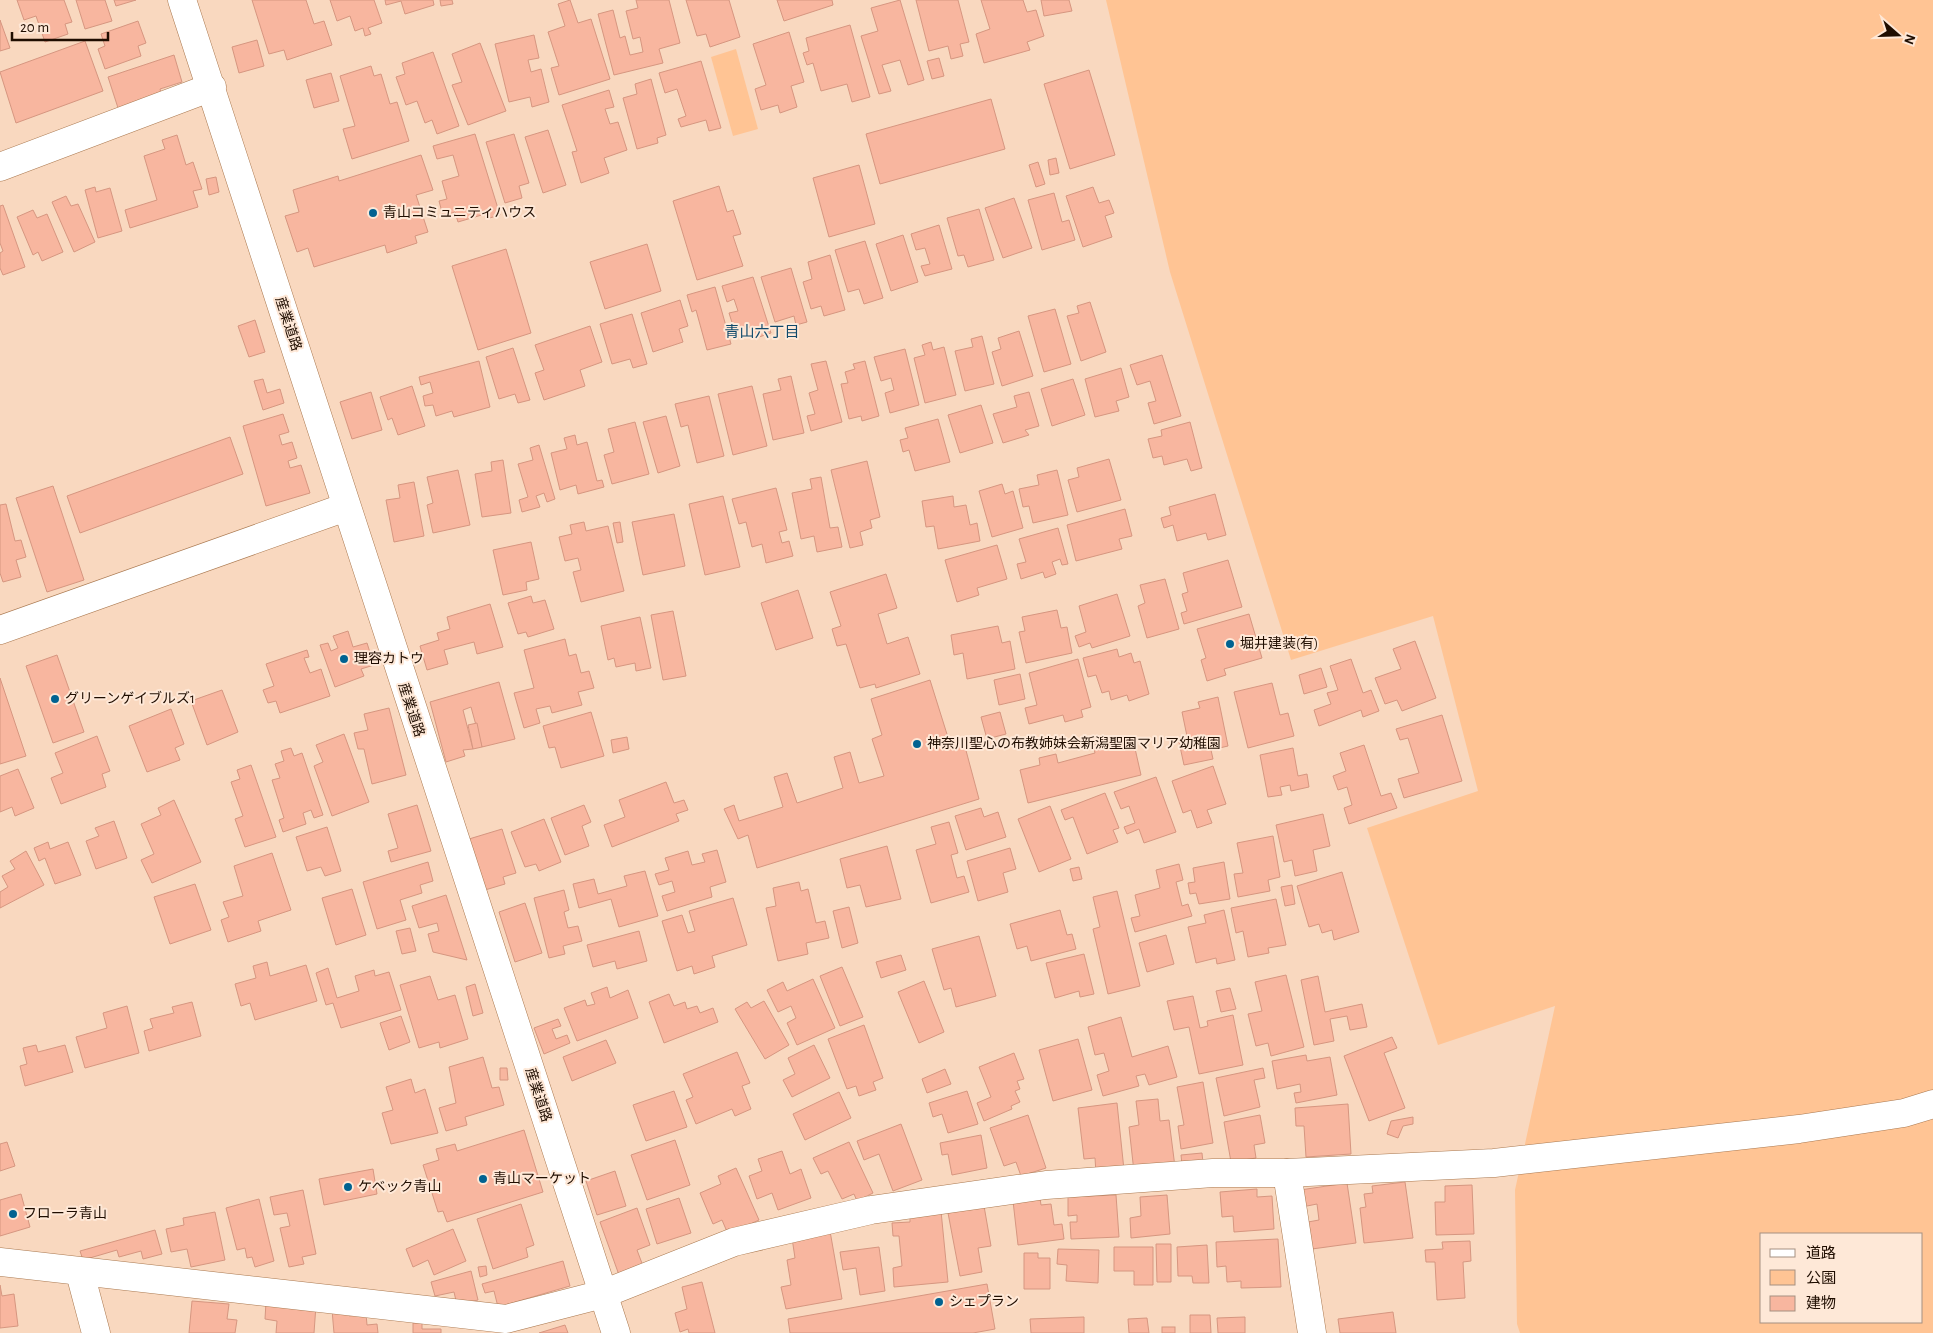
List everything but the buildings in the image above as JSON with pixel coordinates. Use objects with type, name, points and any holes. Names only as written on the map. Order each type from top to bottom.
[{"type":"street","name":"産業道路","points":[[182,0],[212,87],[346,507],[616,1333]]},
{"type":"street","points":[[0,167],[212,87]]},
{"type":"street","points":[[0,630],[346,507]]},
{"type":"street","points":[[0,1262],[80,1273],[506,1319],[603,1294],[734,1242],[870,1210],[1046,1185],[1214,1173],[1287,1173],[1494,1163],[1799,1129],[1904,1113],[1933,1104]]},
{"type":"street","points":[[1287,1173],[1312,1333]]},
{"type":"street","points":[[80,1273],[96,1333]]},
{"type":"green space","points":[[1106,0],[1933,0],[1933,1333],[1520,1333],[1517,1324],[1515,1190],[1555,1006],[1438,1045],[1367,828],[1478,791],[1433,616],[1291,660],[1170,272]]},
{"type":"green space","points":[[736,49],[758,129],[733,136],[711,57]]},
{"type":"place","name":"青山コミュニティハウス","points":[[373,213]]},
{"type":"place","name":"堀井建装(有)","points":[[1230,644]]},
{"type":"place","name":"理容カトウ","points":[[344,659]]},
{"type":"place","name":"グリーンゲイブルズ1","points":[[55,699]]},
{"type":"place","name":"神奈川聖心の布教姉妹会新潟聖園マリア幼稚園","points":[[917,744]]},
{"type":"place","name":"青山マーケット","points":[[483,1179]]},
{"type":"place","name":"ケベック青山","points":[[348,1187]]},
{"type":"place","name":"フローラ青山","points":[[13,1214]]},
{"type":"place","name":"シェプラン","points":[[939,1302]]},
{"type":"district","name":"青山六丁目","points":[[762,332]]}]
